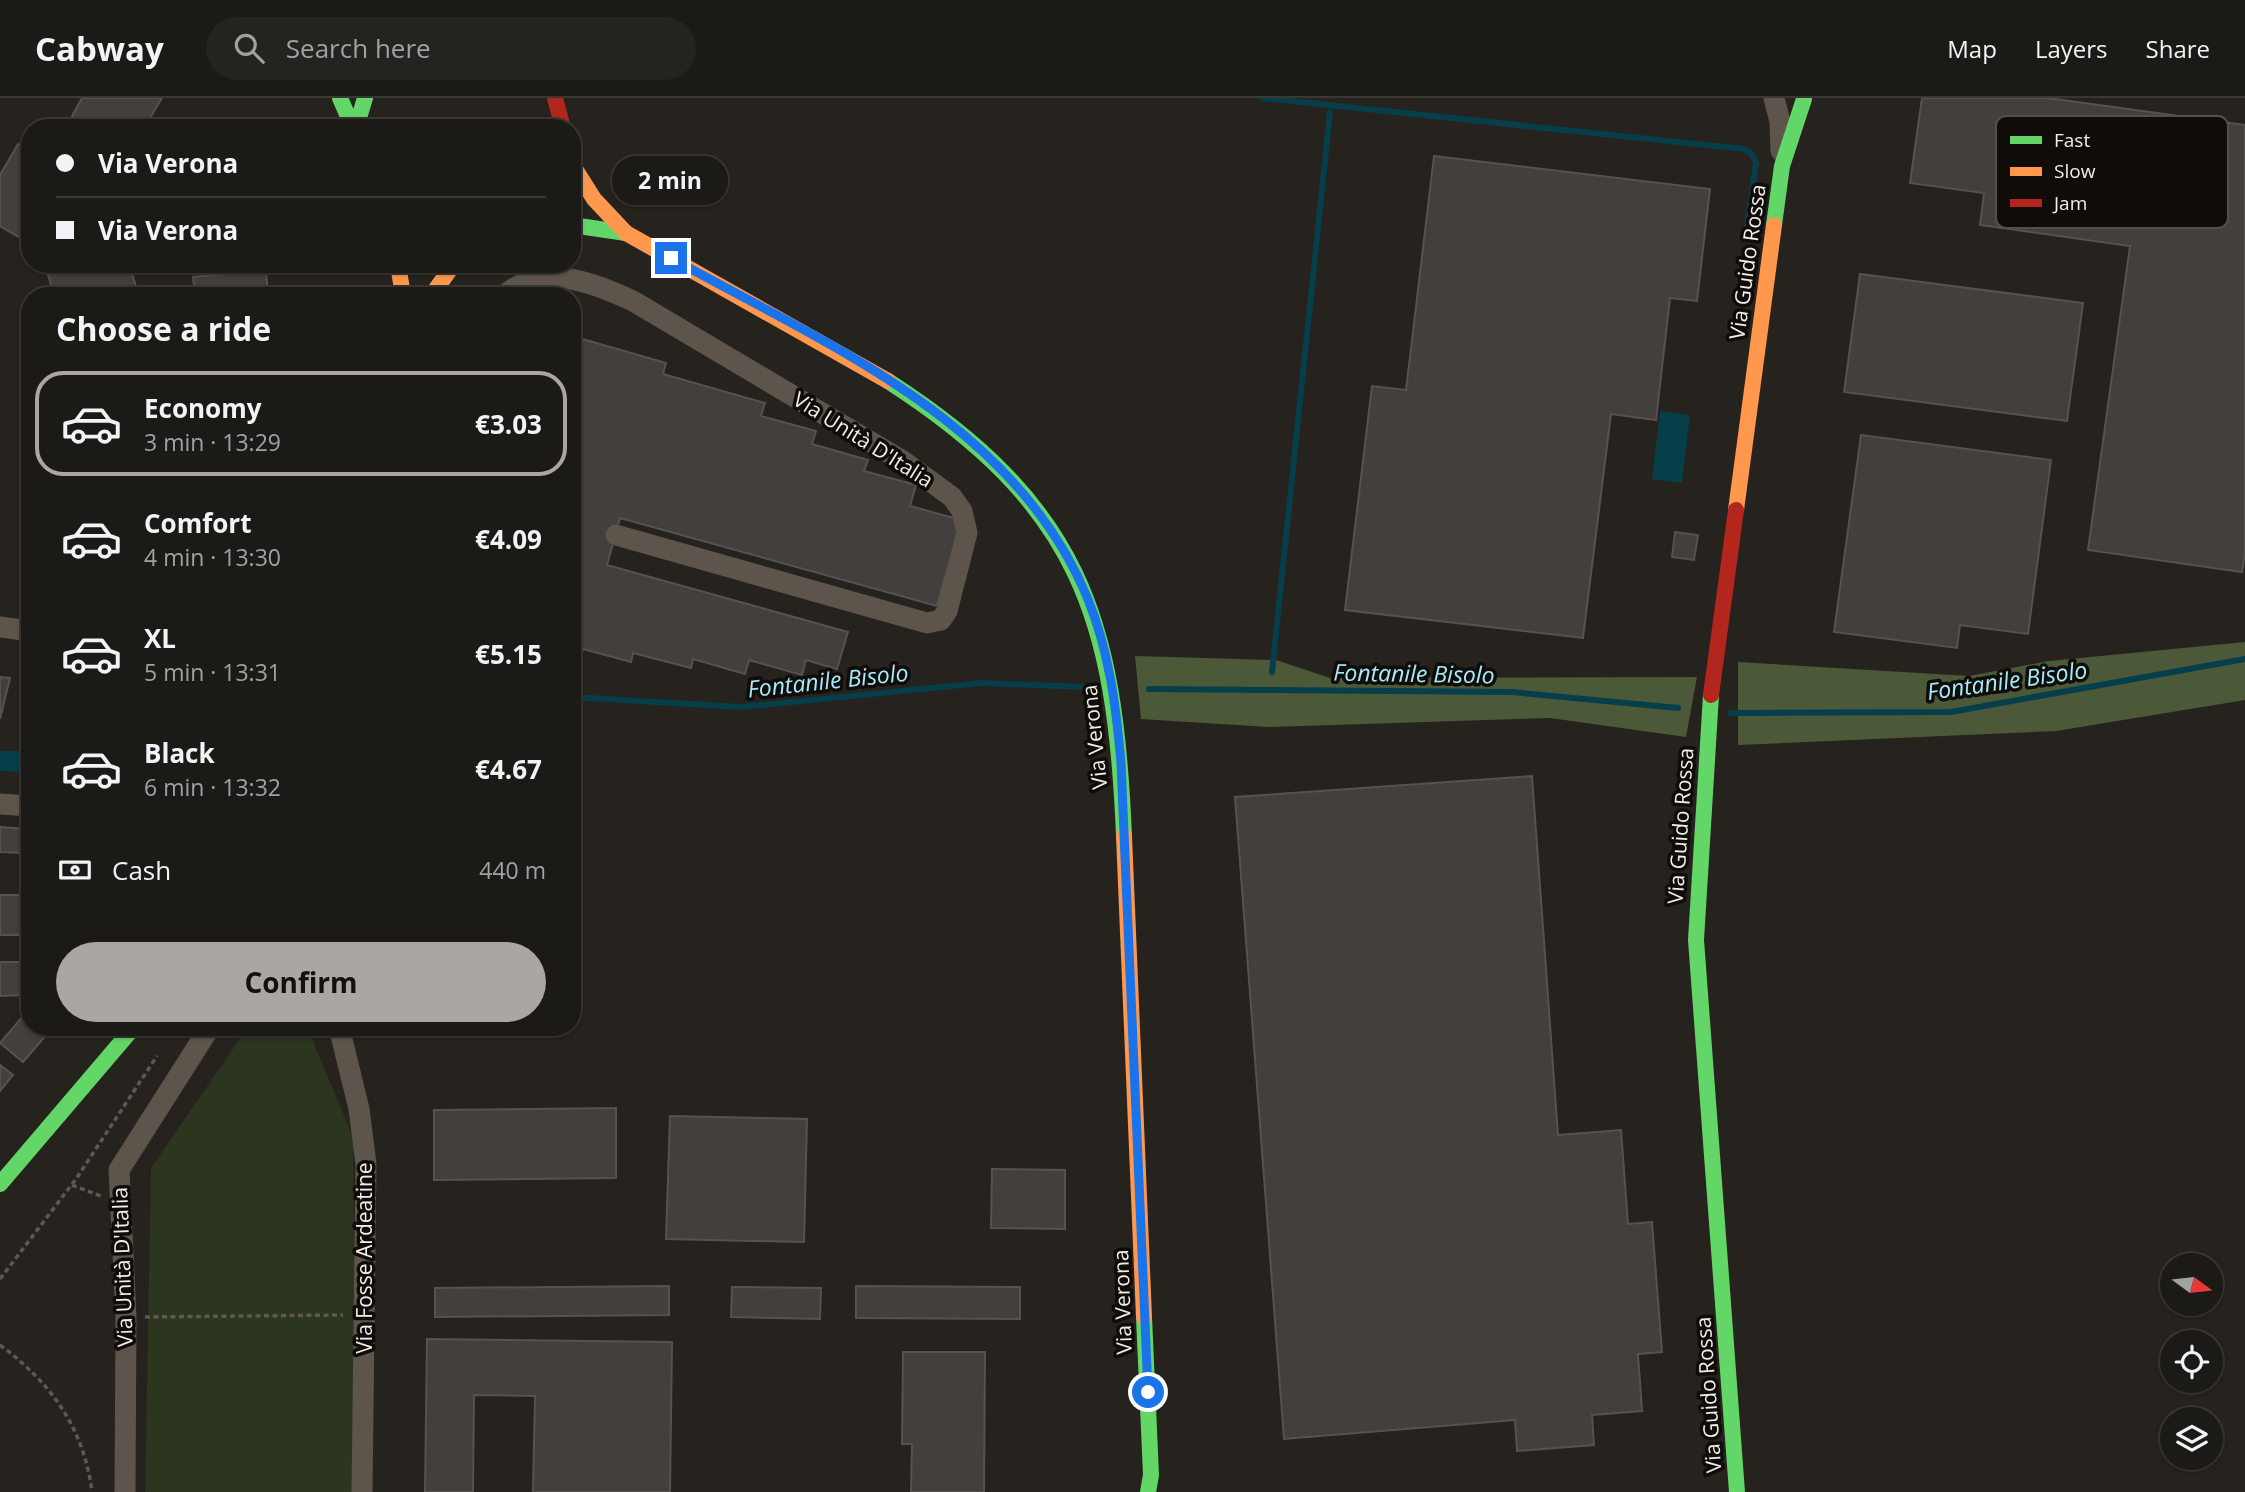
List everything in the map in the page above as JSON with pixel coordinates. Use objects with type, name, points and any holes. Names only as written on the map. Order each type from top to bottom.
[{"type":"street","points":[[340,98],[350,119]]},
{"type":"street","points":[[357,119],[365,98]]},
{"type":"street","points":[[555,98],[561,119]]},
{"type":"street","points":[[1774,98],[1781,132],[1782,166]]},
{"type":"street","points":[[1780,98],[1806,99]]},
{"type":"street","name":"Via Guido Rossa","points":[[1737,1492],[1696,940],[1710,699],[1782,166],[1806,99]]},
{"type":"street","name":"Via Verona","points":[[581,178],[594,199],[626,233],[873,371],[952,424],[990,456],[1017,485],[1060,545],[1087,598],[1110,675],[1121,763],[1151,1475],[1149,1492]]},
{"type":"street","name":"Via Verona","points":[[581,226],[626,233]]},
{"type":"street","name":"Via Unità D'Italia","points":[[520,287],[532,280],[557,278],[594,285],[633,302],[903,461],[951,497],[962,511],[967,533],[947,611],[941,620],[927,623],[616,535]]},
{"type":"street","points":[[0,627],[21,630]]},
{"type":"street","points":[[0,804],[21,805]]},
{"type":"street","points":[[0,1184],[126,1036]]},
{"type":"street","name":"Via Unità D'Italia","points":[[125,1492],[126,1317],[119,1170],[204,1036]]},
{"type":"street","name":"Via Fosse Ardeatine","points":[[341,1036],[363,1140],[367,1315],[362,1492]]},
{"type":"street","points":[[0,1159],[103,1037]]},
{"type":"street","name":"Via Verona","points":[[1151,1475],[1159,1492]]},
{"type":"path","points":[[0,1279],[72,1185],[157,1056]]},
{"type":"path","points":[[72,1185],[109,1199]]},
{"type":"path","points":[[126,1317],[367,1315]]},
{"type":"path","points":[[0,1345],[23,1362],[52,1392],[75,1426],[89,1466],[92,1492]]},
{"type":"green space","points":[[2245,642],[2245,700],[2056,731],[1738,745],[1738,662],[1969,676],[2049,661]]},
{"type":"green space","points":[[1135,656],[1276,660],[1330,678],[1697,677],[1686,737],[1550,718],[1269,727],[1141,719]]},
{"type":"green space","points":[[242,1036],[311,1036],[353,1137],[355,1338],[352,1492],[145,1492],[151,1168]]},
{"type":"water","points":[[1660,411],[1690,415],[1682,483],[1652,479]]},
{"type":"water","points":[[0,751],[21,751],[21,772],[0,771]]},
{"type":"building","points":[[82,98],[162,98],[149,119],[77,119],[72,116]]},
{"type":"building","points":[[1922,98],[2048,98],[2179,116],[1996,116],[1996,227],[1980,225],[1984,193],[1910,183]]},
{"type":"building","points":[[2228,123],[2245,125],[2245,553],[2242,572],[2088,550],[2130,246],[2001,228],[2228,228]]},
{"type":"building","points":[[18,144],[21,146],[21,238],[0,226],[0,175]]},
{"type":"building","points":[[1434,156],[1710,189],[1697,301],[1670,298],[1656,420],[1611,414],[1583,638],[1345,610],[1372,386],[1406,390]]},
{"type":"building","points":[[47,273],[132,273],[136,287],[52,287]]},
{"type":"building","points":[[266,273],[267,287],[194,287],[193,277]]},
{"type":"building","points":[[1860,274],[2083,303],[2067,421],[1844,392]]},
{"type":"building","points":[[581,339],[666,363],[663,374],[765,403],[761,416],[816,431],[812,444],[868,460],[864,471],[916,485],[910,506],[961,520],[937,606],[620,518],[607,565],[848,632],[837,669],[806,660],[802,675],[749,660],[745,674],[693,659],[691,668],[633,653],[631,662],[583,649],[581,656]]},
{"type":"building","points":[[1861,435],[2051,460],[2028,634],[1960,625],[1957,648],[1834,632]]},
{"type":"building","points":[[1675,532],[1698,535],[1694,560],[1672,557]]},
{"type":"building","points":[[0,677],[10,678],[0,719]]},
{"type":"building","points":[[1532,776],[1558,1135],[1621,1130],[1628,1224],[1652,1222],[1662,1352],[1638,1354],[1642,1411],[1592,1415],[1594,1445],[1517,1451],[1515,1420],[1284,1439],[1235,797]]},
{"type":"building","points":[[0,827],[21,829],[21,853],[0,852]]},
{"type":"building","points":[[0,895],[21,895],[21,935],[0,935]]},
{"type":"building","points":[[0,962],[21,962],[21,995],[0,996]]},
{"type":"building","points":[[21,1018],[21,1036],[45,1036],[23,1062],[0,1043]]},
{"type":"building","points":[[0,1065],[13,1075],[0,1091]]},
{"type":"building","points":[[616,1108],[616,1178],[434,1180],[434,1110]]},
{"type":"building","points":[[670,1116],[807,1119],[804,1242],[666,1239]]},
{"type":"building","points":[[992,1169],[1065,1170],[1065,1229],[991,1228]]},
{"type":"building","points":[[669,1286],[669,1315],[435,1317],[435,1288]]},
{"type":"building","points":[[856,1286],[1020,1287],[1020,1319],[856,1318]]},
{"type":"building","points":[[732,1287],[821,1288],[820,1319],[731,1317]]},
{"type":"building","points":[[427,1339],[672,1342],[670,1492],[533,1492],[535,1396],[474,1395],[473,1492],[425,1492]]},
{"type":"building","points":[[903,1352],[985,1352],[984,1492],[911,1492],[912,1444],[902,1444]]},
{"type":"waterway","points":[[1263,98],[1744,149],[1752,154],[1756,163],[1747,226],[1753,231]]},
{"type":"waterway","points":[[1272,672],[1330,112]]},
{"type":"waterway","name":"Fontanile Bisolo","points":[[1730,713],[1951,712],[2245,659]]},
{"type":"waterway","name":"Fontanile Bisolo","points":[[581,698],[741,707],[981,683],[1087,687]]},
{"type":"waterway","name":"Fontanile Bisolo","points":[[1149,689],[1512,692],[1678,708]]},
{"type":"tunnel","points":[[581,525],[616,535]]},
{"type":"traffic: fast","points":[[340,98],[349,119]]},
{"type":"traffic: fast","points":[[359,119],[365,98]]},
{"type":"traffic: fast","points":[[1774,225],[1782,166],[1804,99]]},
{"type":"traffic: fast","points":[[581,226],[626,233]]},
{"type":"traffic: fast","points":[[888,381],[953,427],[1005,473],[1045,521],[1075,573],[1096,628],[1110,690],[1119,758],[1124,836]]},
{"type":"traffic: fast","points":[[1711,695],[1696,940],[1737,1492]]},
{"type":"traffic: fast","points":[[0,1184],[126,1036]]},
{"type":"traffic: fast","points":[[1144,1317],[1151,1475],[1148,1492]]},
{"type":"traffic: slow","points":[[581,178],[594,199],[626,233],[888,381]]},
{"type":"traffic: slow","points":[[1736,510],[1774,225]]},
{"type":"traffic: slow","points":[[399,273],[402,287]]},
{"type":"traffic: slow","points":[[437,287],[448,273]]},
{"type":"traffic: slow","points":[[1124,836],[1144,1317]]},
{"type":"traffic: jam","points":[[555,98],[561,119]]},
{"type":"traffic: jam","points":[[1711,695],[1736,510]]},
{"type":"route","points":[[671,258],[873,371],[918,398],[952,424],[990,456],[1017,485],[1060,545],[1087,598],[1110,675],[1121,763],[1148,1392]]}]
